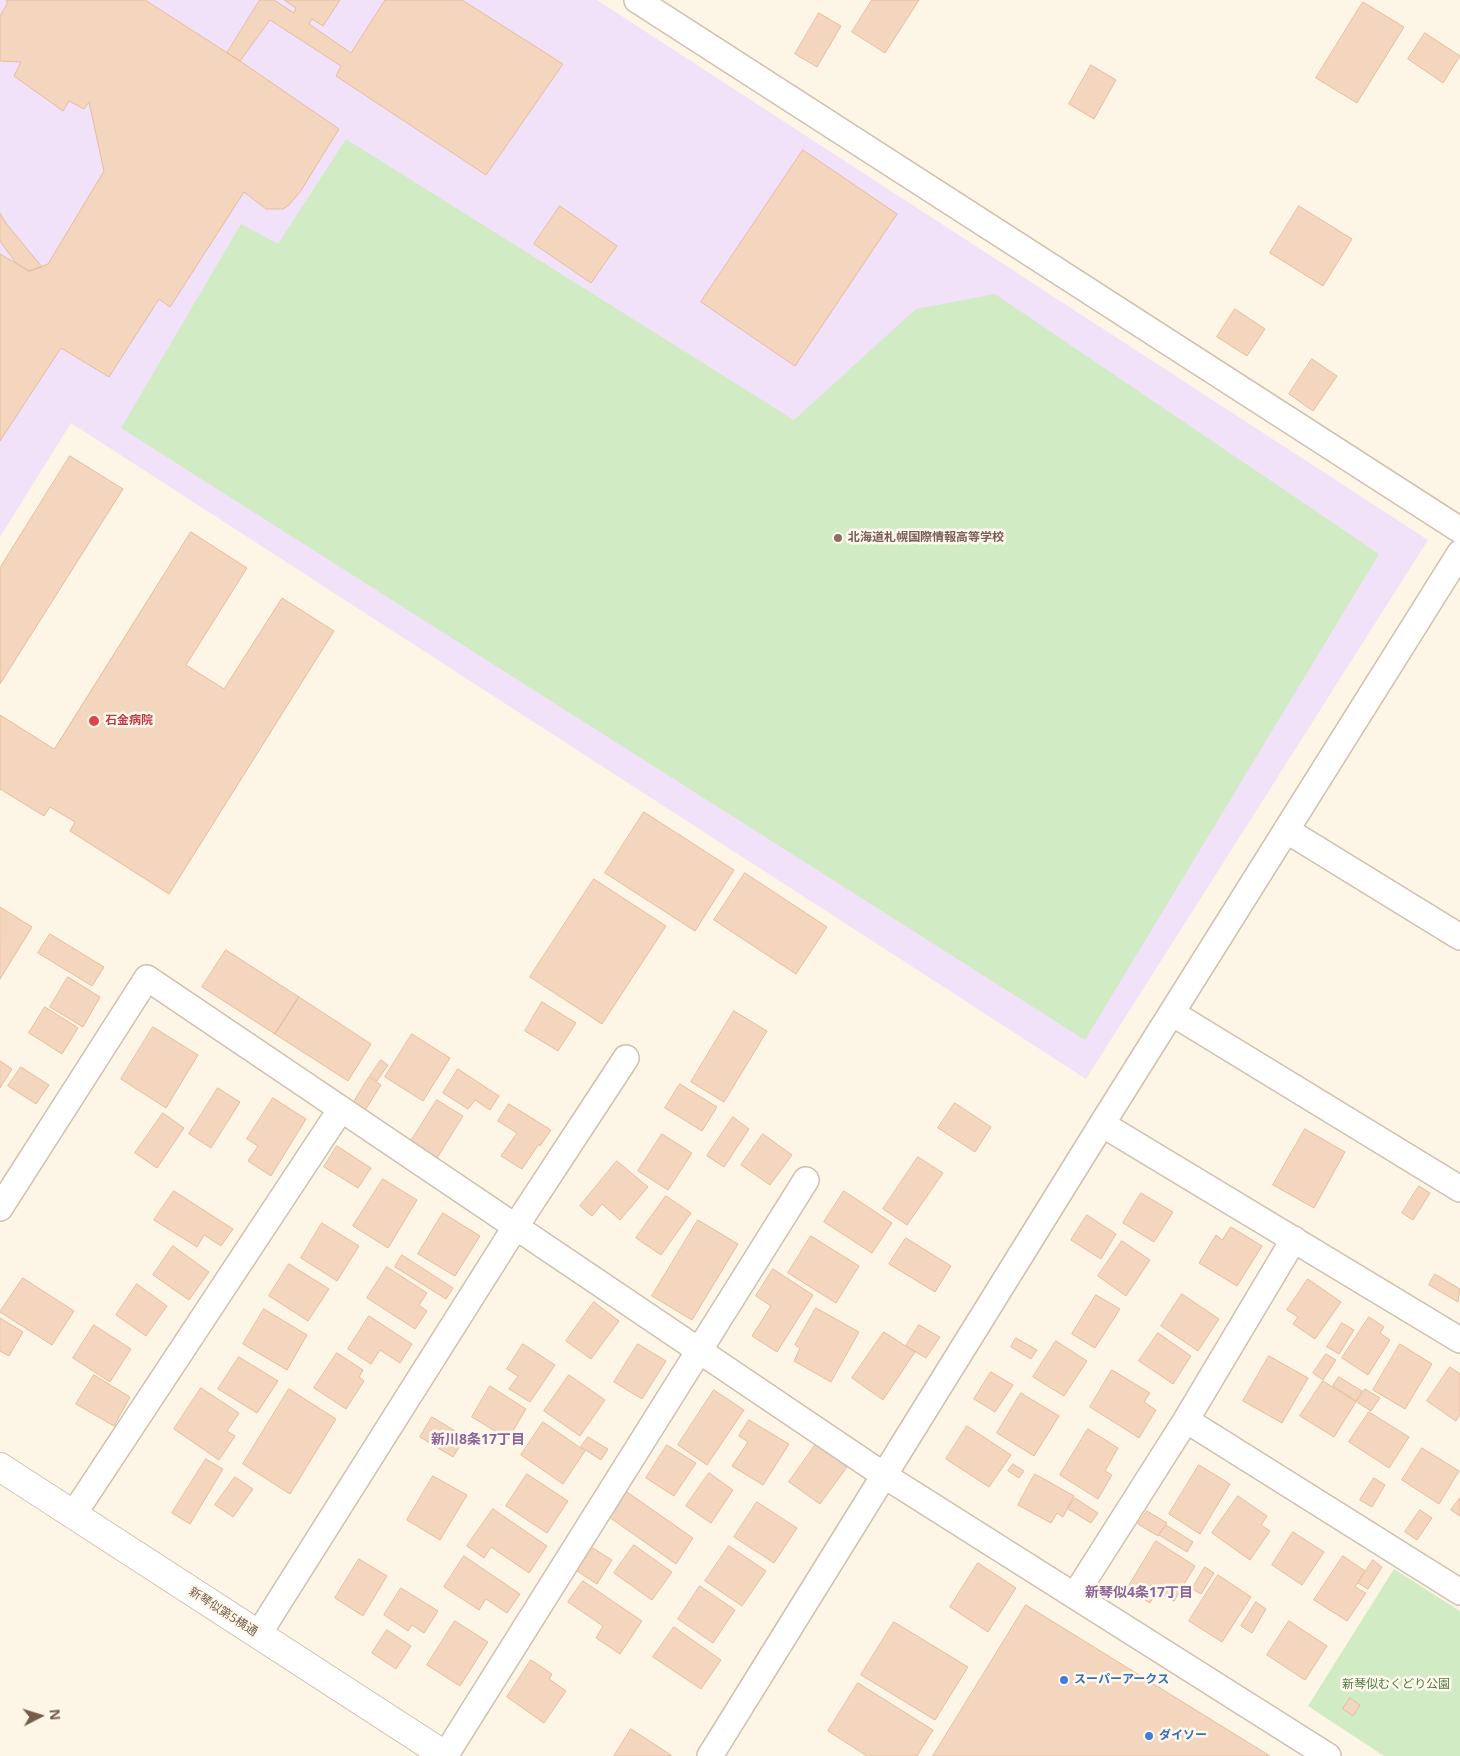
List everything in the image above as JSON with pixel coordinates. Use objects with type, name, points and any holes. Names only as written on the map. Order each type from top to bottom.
[{"type":"street","points":[[636,0],[1460,530]]},
{"type":"street","points":[[710,1756],[1102,1124],[1460,553]]},
{"type":"street","points":[[1286,830],[1460,937]]},
{"type":"street","points":[[0,1208],[147,978],[885,1476],[1075,1594],[1328,1756]]},
{"type":"street","points":[[1172,1013],[1460,1189]]},
{"type":"street","points":[[258,1635],[516,1226],[626,1058]]},
{"type":"street","points":[[74,1515],[341,1109]]},
{"type":"street","points":[[1102,1124],[1460,1340]]},
{"type":"street","points":[[445,1756],[806,1180]]},
{"type":"street","points":[[1075,1594],[1186,1420],[1294,1240]]},
{"type":"street","points":[[1186,1420],[1460,1592]]},
{"type":"street","name":"新琴似第5横通","points":[[0,1468],[445,1756]]},
{"type":"shaded area","name":"北海道札幌国際情報高等学校","points":[[0,0],[597,0],[1428,540],[1086,1079],[71,423],[0,537]]},
{"type":"green space","name":"北海道札幌国際情報高等学校","points":[[346,139],[794,420],[916,309],[995,294],[1379,554],[1085,1040],[121,428],[241,224],[278,244]]},
{"type":"green space","name":"新琴似むくどり公園","points":[[1394,1569],[1460,1611],[1460,1756],[1384,1756],[1308,1706]]},
{"type":"building","points":[[7,0],[145,0],[240,61],[339,129],[300,192],[283,209],[266,209],[244,192],[170,307],[159,299],[109,377],[61,348],[0,441],[0,254],[29,271],[48,264],[104,171],[89,102],[84,109],[69,101],[63,111],[14,76],[21,62],[0,61],[0,16],[7,4]]},
{"type":"building","points":[[260,0],[274,0],[294,13],[296,8],[284,0],[340,0],[323,26],[312,19],[309,24],[351,53],[385,0],[462,0],[563,64],[486,175],[336,76],[341,66],[270,20],[240,61],[227,53]]},
{"type":"building","points":[[872,0],[919,0],[885,53],[852,32]]},
{"type":"building","points":[[1363,2],[1404,27],[1357,103],[1316,78]]},
{"type":"building","points":[[819,13],[841,26],[817,67],[795,54]]},
{"type":"building","points":[[1425,33],[1460,56],[1443,83],[1408,59]]},
{"type":"building","points":[[1091,65],[1116,80],[1094,119],[1069,104]]},
{"type":"building","points":[[803,150],[897,214],[795,366],[701,302]]},
{"type":"building","points":[[560,206],[617,246],[591,283],[534,244]]},
{"type":"building","points":[[1299,206],[1352,239],[1323,286],[1270,253]]},
{"type":"building","points":[[0,213],[5,222],[42,267],[29,271],[16,263],[0,241]]},
{"type":"building","points":[[1235,309],[1265,329],[1247,356],[1217,337]]},
{"type":"building","points":[[1312,359],[1337,376],[1313,411],[1289,394]]},
{"type":"building","points":[[70,456],[123,489],[0,684],[0,568]]},
{"type":"building","points":[[191,532],[247,568],[186,665],[224,689],[282,598],[334,631],[169,894],[70,831],[75,822],[50,807],[44,816],[0,789],[0,715],[54,749]]},
{"type":"building","points":[[644,812],[734,870],[695,931],[605,873]]},
{"type":"building","points":[[745,873],[827,927],[796,974],[714,920]]},
{"type":"building","points":[[594,879],[666,926],[602,1024],[530,977]]},
{"type":"building","points":[[0,907],[32,927],[0,979]]},
{"type":"building","points":[[50,934],[104,967],[92,986],[38,953]]},
{"type":"building","points":[[226,950],[299,997],[275,1034],[202,987]]},
{"type":"building","points":[[68,977],[100,997],[83,1027],[50,1007]]},
{"type":"building","points":[[299,997],[371,1044],[348,1081],[275,1034]]},
{"type":"building","points":[[542,1002],[576,1023],[558,1051],[525,1031]]},
{"type":"building","points":[[45,1007],[78,1028],[62,1054],[29,1033]]},
{"type":"building","points":[[734,1011],[767,1031],[724,1102],[691,1082]]},
{"type":"building","points":[[153,1027],[198,1055],[166,1108],[121,1079]]},
{"type":"building","points":[[412,1034],[450,1058],[423,1101],[385,1077]]},
{"type":"building","points":[[381,1060],[388,1065],[377,1081],[370,1076]]},
{"type":"building","points":[[0,1061],[12,1069],[0,1088]]},
{"type":"building","points":[[21,1067],[49,1085],[36,1104],[8,1086]]},
{"type":"building","points":[[458,1069],[499,1096],[490,1110],[475,1100],[468,1109],[443,1093]]},
{"type":"building","points":[[369,1077],[381,1085],[364,1112],[352,1105]]},
{"type":"building","points":[[680,1084],[717,1107],[702,1131],[665,1108]]},
{"type":"building","points":[[218,1088],[240,1102],[211,1148],[189,1134]]},
{"type":"building","points":[[273,1098],[306,1119],[271,1176],[248,1161],[258,1146],[247,1139]]},
{"type":"building","points":[[437,1100],[463,1116],[437,1158],[411,1141]]},
{"type":"building","points":[[955,1103],[991,1127],[975,1152],[938,1128]]},
{"type":"building","points":[[509,1104],[551,1130],[522,1169],[501,1156],[517,1133],[498,1121]]},
{"type":"building","points":[[163,1113],[184,1128],[157,1168],[135,1153]]},
{"type":"building","points":[[733,1117],[749,1129],[724,1167],[707,1156]]},
{"type":"building","points":[[1305,1129],[1345,1152],[1314,1208],[1273,1185]]},
{"type":"building","points":[[662,1134],[692,1153],[668,1190],[638,1171]]},
{"type":"building","points":[[763,1134],[792,1155],[770,1185],[741,1165]]},
{"type":"building","points":[[337,1146],[371,1168],[358,1188],[324,1167]]},
{"type":"building","points":[[918,1157],[943,1173],[907,1225],[883,1209]]},
{"type":"building","points":[[617,1161],[648,1187],[620,1220],[602,1204],[592,1216],[580,1206]]},
{"type":"building","points":[[383,1179],[417,1200],[388,1248],[353,1226]]},
{"type":"building","points":[[1419,1186],[1430,1193],[1413,1220],[1402,1213]]},
{"type":"building","points":[[174,1191],[233,1229],[221,1246],[204,1235],[197,1247],[154,1220]]},
{"type":"building","points":[[844,1191],[892,1223],[872,1253],[824,1222]]},
{"type":"building","points":[[1141,1193],[1173,1212],[1154,1242],[1123,1223]]},
{"type":"building","points":[[666,1196],[691,1213],[661,1255],[636,1238]]},
{"type":"building","points":[[443,1213],[480,1236],[455,1276],[418,1254]]},
{"type":"building","points":[[1087,1215],[1116,1234],[1101,1259],[1071,1240]]},
{"type":"building","points":[[698,1220],[738,1244],[692,1320],[652,1296]]},
{"type":"building","points":[[322,1223],[359,1246],[337,1281],[301,1258]]},
{"type":"building","points":[[1231,1227],[1262,1246],[1237,1286],[1199,1263],[1216,1235],[1222,1240]]},
{"type":"building","points":[[811,1236],[859,1266],[836,1303],[788,1273]]},
{"type":"building","points":[[906,1238],[951,1266],[935,1292],[889,1264]]},
{"type":"building","points":[[1122,1241],[1150,1260],[1126,1296],[1098,1276]]},
{"type":"building","points":[[173,1246],[209,1272],[189,1300],[153,1275]]},
{"type":"building","points":[[402,1255],[453,1288],[446,1299],[395,1267]]},
{"type":"building","points":[[289,1264],[329,1289],[308,1321],[269,1296]]},
{"type":"building","points":[[387,1267],[427,1293],[419,1305],[427,1311],[415,1329],[367,1298]]},
{"type":"building","points":[[773,1269],[813,1295],[777,1352],[752,1336],[771,1306],[756,1296]]},
{"type":"building","points":[[1435,1274],[1460,1289],[1458,1302],[1429,1285]]},
{"type":"building","points":[[23,1278],[74,1311],[52,1345],[0,1312]]},
{"type":"building","points":[[1308,1279],[1341,1302],[1315,1339],[1293,1324],[1298,1317],[1287,1310]]},
{"type":"building","points":[[137,1284],[167,1306],[146,1336],[116,1315]]},
{"type":"building","points":[[1182,1294],[1219,1319],[1198,1351],[1161,1326]]},
{"type":"building","points":[[1096,1295],[1120,1309],[1095,1348],[1072,1334]]},
{"type":"building","points":[[594,1302],[619,1321],[591,1359],[566,1341]]},
{"type":"building","points":[[816,1308],[859,1332],[831,1382],[794,1361],[800,1348],[795,1345]]},
{"type":"building","points":[[264,1309],[307,1335],[287,1370],[243,1344]]},
{"type":"building","points":[[369,1316],[412,1344],[400,1363],[380,1350],[371,1364],[348,1349]]},
{"type":"building","points":[[1369,1317],[1384,1327],[1380,1333],[1390,1340],[1368,1375],[1342,1358]]},
{"type":"building","points":[[0,1318],[23,1332],[9,1356],[0,1351]]},
{"type":"building","points":[[1342,1323],[1354,1330],[1339,1354],[1327,1347]]},
{"type":"building","points":[[94,1325],[131,1349],[110,1382],[73,1358]]},
{"type":"building","points":[[919,1325],[940,1337],[926,1358],[906,1346]]},
{"type":"building","points":[[884,1332],[915,1352],[883,1400],[852,1378]]},
{"type":"building","points":[[1158,1333],[1191,1356],[1173,1384],[1139,1361]]},
{"type":"building","points":[[1016,1338],[1037,1350],[1031,1359],[1011,1347]]},
{"type":"building","points":[[1056,1341],[1087,1361],[1064,1396],[1033,1377]]},
{"type":"building","points":[[523,1344],[555,1365],[530,1402],[509,1389],[518,1376],[507,1369]]},
{"type":"building","points":[[638,1344],[666,1361],[642,1399],[614,1382]]},
{"type":"building","points":[[1400,1344],[1432,1364],[1405,1409],[1373,1390]]},
{"type":"building","points":[[337,1353],[363,1370],[359,1377],[364,1381],[346,1409],[314,1388]]},
{"type":"building","points":[[1326,1354],[1336,1360],[1323,1380],[1313,1373]]},
{"type":"building","points":[[1269,1356],[1308,1378],[1282,1423],[1243,1401]]},
{"type":"building","points":[[239,1357],[278,1381],[257,1413],[218,1389]]},
{"type":"building","points":[[1450,1367],[1460,1374],[1460,1414],[1456,1421],[1427,1401]]},
{"type":"building","points":[[1112,1370],[1150,1393],[1144,1402],[1156,1410],[1139,1438],[1090,1407]]},
{"type":"building","points":[[991,1372],[1013,1385],[995,1412],[974,1399]]},
{"type":"building","points":[[94,1375],[130,1397],[114,1426],[76,1404]]},
{"type":"building","points":[[569,1375],[605,1400],[580,1436],[544,1411]]},
{"type":"building","points":[[1339,1377],[1362,1391],[1356,1401],[1333,1386]]},
{"type":"building","points":[[1323,1381],[1356,1402],[1334,1437],[1300,1416]]},
{"type":"building","points":[[490,1386],[526,1409],[508,1439],[472,1417]]},
{"type":"building","points":[[201,1388],[239,1413],[227,1431],[235,1436],[219,1460],[174,1429]]},
{"type":"building","points":[[289,1389],[336,1419],[290,1494],[243,1464]]},
{"type":"building","points":[[1365,1389],[1380,1398],[1371,1411],[1357,1402]]},
{"type":"building","points":[[714,1390],[744,1410],[707,1465],[678,1445]]},
{"type":"building","points":[[1021,1393],[1059,1416],[1034,1456],[997,1433]]},
{"type":"building","points":[[1369,1412],[1409,1437],[1389,1468],[1349,1442]]},
{"type":"building","points":[[432,1417],[465,1437],[453,1457],[420,1437]]},
{"type":"building","points":[[749,1420],[789,1444],[763,1485],[732,1466],[748,1442],[739,1436]]},
{"type":"building","points":[[543,1422],[585,1451],[563,1484],[521,1455]]},
{"type":"building","points":[[967,1426],[1011,1455],[989,1487],[946,1459]]},
{"type":"building","points":[[1088,1429],[1118,1448],[1105,1471],[1112,1475],[1098,1499],[1060,1475]]},
{"type":"building","points":[[588,1437],[608,1449],[601,1460],[581,1447]]},
{"type":"building","points":[[816,1444],[847,1467],[820,1504],[789,1482]]},
{"type":"building","points":[[667,1445],[696,1463],[674,1496],[646,1478]]},
{"type":"building","points":[[1422,1448],[1459,1471],[1439,1504],[1402,1480]]},
{"type":"building","points":[[206,1459],[223,1469],[190,1524],[172,1513]]},
{"type":"building","points":[[1013,1464],[1024,1471],[1019,1478],[1008,1471]]},
{"type":"building","points":[[1199,1465],[1230,1484],[1200,1534],[1169,1514]]},
{"type":"building","points":[[709,1473],[733,1490],[711,1523],[686,1506]]},
{"type":"building","points":[[527,1474],[568,1501],[547,1533],[506,1506]]},
{"type":"building","points":[[1035,1474],[1074,1496],[1063,1517],[1057,1513],[1051,1523],[1018,1505]]},
{"type":"building","points":[[433,1476],[467,1495],[440,1540],[407,1520]]},
{"type":"building","points":[[235,1477],[253,1489],[233,1517],[215,1505]]},
{"type":"building","points":[[1374,1478],[1385,1485],[1372,1507],[1360,1500]]},
{"type":"building","points":[[627,1492],[693,1538],[676,1564],[609,1517]]},
{"type":"building","points":[[1238,1496],[1267,1516],[1261,1525],[1270,1531],[1250,1560],[1212,1533]]},
{"type":"building","points":[[1075,1498],[1098,1513],[1091,1523],[1068,1509]]},
{"type":"building","points":[[1460,1498],[1460,1516],[1451,1510]]},
{"type":"building","points":[[757,1502],[797,1528],[774,1563],[734,1537]]},
{"type":"building","points":[[493,1509],[547,1546],[529,1573],[491,1547],[484,1558],[467,1546]]},
{"type":"building","points":[[1420,1510],[1432,1518],[1417,1540],[1405,1532]]},
{"type":"building","points":[[1147,1511],[1167,1523],[1158,1536],[1138,1524]]},
{"type":"building","points":[[1166,1525],[1193,1542],[1187,1552],[1159,1535]]},
{"type":"building","points":[[1293,1532],[1324,1552],[1302,1585],[1272,1565]]},
{"type":"building","points":[[1156,1541],[1195,1566],[1174,1601],[1157,1591],[1150,1603],[1127,1589]]},
{"type":"building","points":[[634,1545],[672,1572],[652,1600],[614,1573]]},
{"type":"building","points":[[729,1546],[766,1571],[742,1606],[705,1581]]},
{"type":"building","points":[[591,1547],[612,1560],[597,1584],[577,1571]]},
{"type":"building","points":[[464,1556],[520,1594],[507,1613],[486,1599],[479,1610],[444,1587]]},
{"type":"building","points":[[1343,1556],[1365,1571],[1355,1587],[1366,1593],[1347,1621],[1314,1600]]},
{"type":"building","points":[[359,1559],[387,1576],[363,1616],[335,1598]]},
{"type":"building","points":[[1373,1560],[1382,1567],[1368,1589],[1358,1583]]},
{"type":"building","points":[[978,1563],[1016,1588],[988,1632],[950,1607]]},
{"type":"building","points":[[1205,1567],[1214,1573],[1201,1594],[1192,1589]]},
{"type":"building","points":[[1218,1575],[1251,1597],[1222,1642],[1189,1621]]},
{"type":"building","points":[[583,1581],[642,1621],[620,1654],[596,1638],[603,1626],[568,1602]]},
{"type":"building","points":[[700,1586],[735,1610],[713,1643],[678,1619]]},
{"type":"building","points":[[401,1588],[438,1611],[424,1633],[412,1625],[408,1631],[384,1615]]},
{"type":"building","points":[[1256,1602],[1266,1609],[1252,1633],[1241,1626]]},
{"type":"building","name":"スーパーアークス","points":[[1026,1605],[1270,1756],[933,1756]]},
{"type":"building","points":[[455,1621],[488,1642],[460,1686],[427,1665]]},
{"type":"building","points":[[1289,1621],[1327,1646],[1305,1680],[1267,1655]]},
{"type":"building","points":[[894,1622],[968,1667],[935,1720],[861,1675]]},
{"type":"building","points":[[674,1627],[721,1660],[701,1689],[653,1657]]},
{"type":"building","points":[[387,1630],[411,1646],[396,1669],[372,1653]]},
{"type":"building","points":[[531,1660],[552,1674],[549,1679],[566,1691],[544,1723],[507,1697]]},
{"type":"building","points":[[858,1683],[933,1730],[917,1756],[867,1756],[828,1731]]},
{"type":"building","points":[[1350,1698],[1360,1705],[1353,1716],[1343,1709]]},
{"type":"building","points":[[631,1729],[671,1755],[671,1756],[614,1756]]},
{"type":"place","name":"北海道札幌国際情報高等学校","points":[[838,538]]},
{"type":"place","name":"石金病院","points":[[94,721]]},
{"type":"place","name":"スーパーアークス","points":[[1064,1680]]},
{"type":"place","name":"ダイソー","points":[[1149,1736]]},
{"type":"district","name":"新川8条17丁目","points":[[478,1440]]},
{"type":"district","name":"新琴似4条17丁目","points":[[1139,1593]]}]
